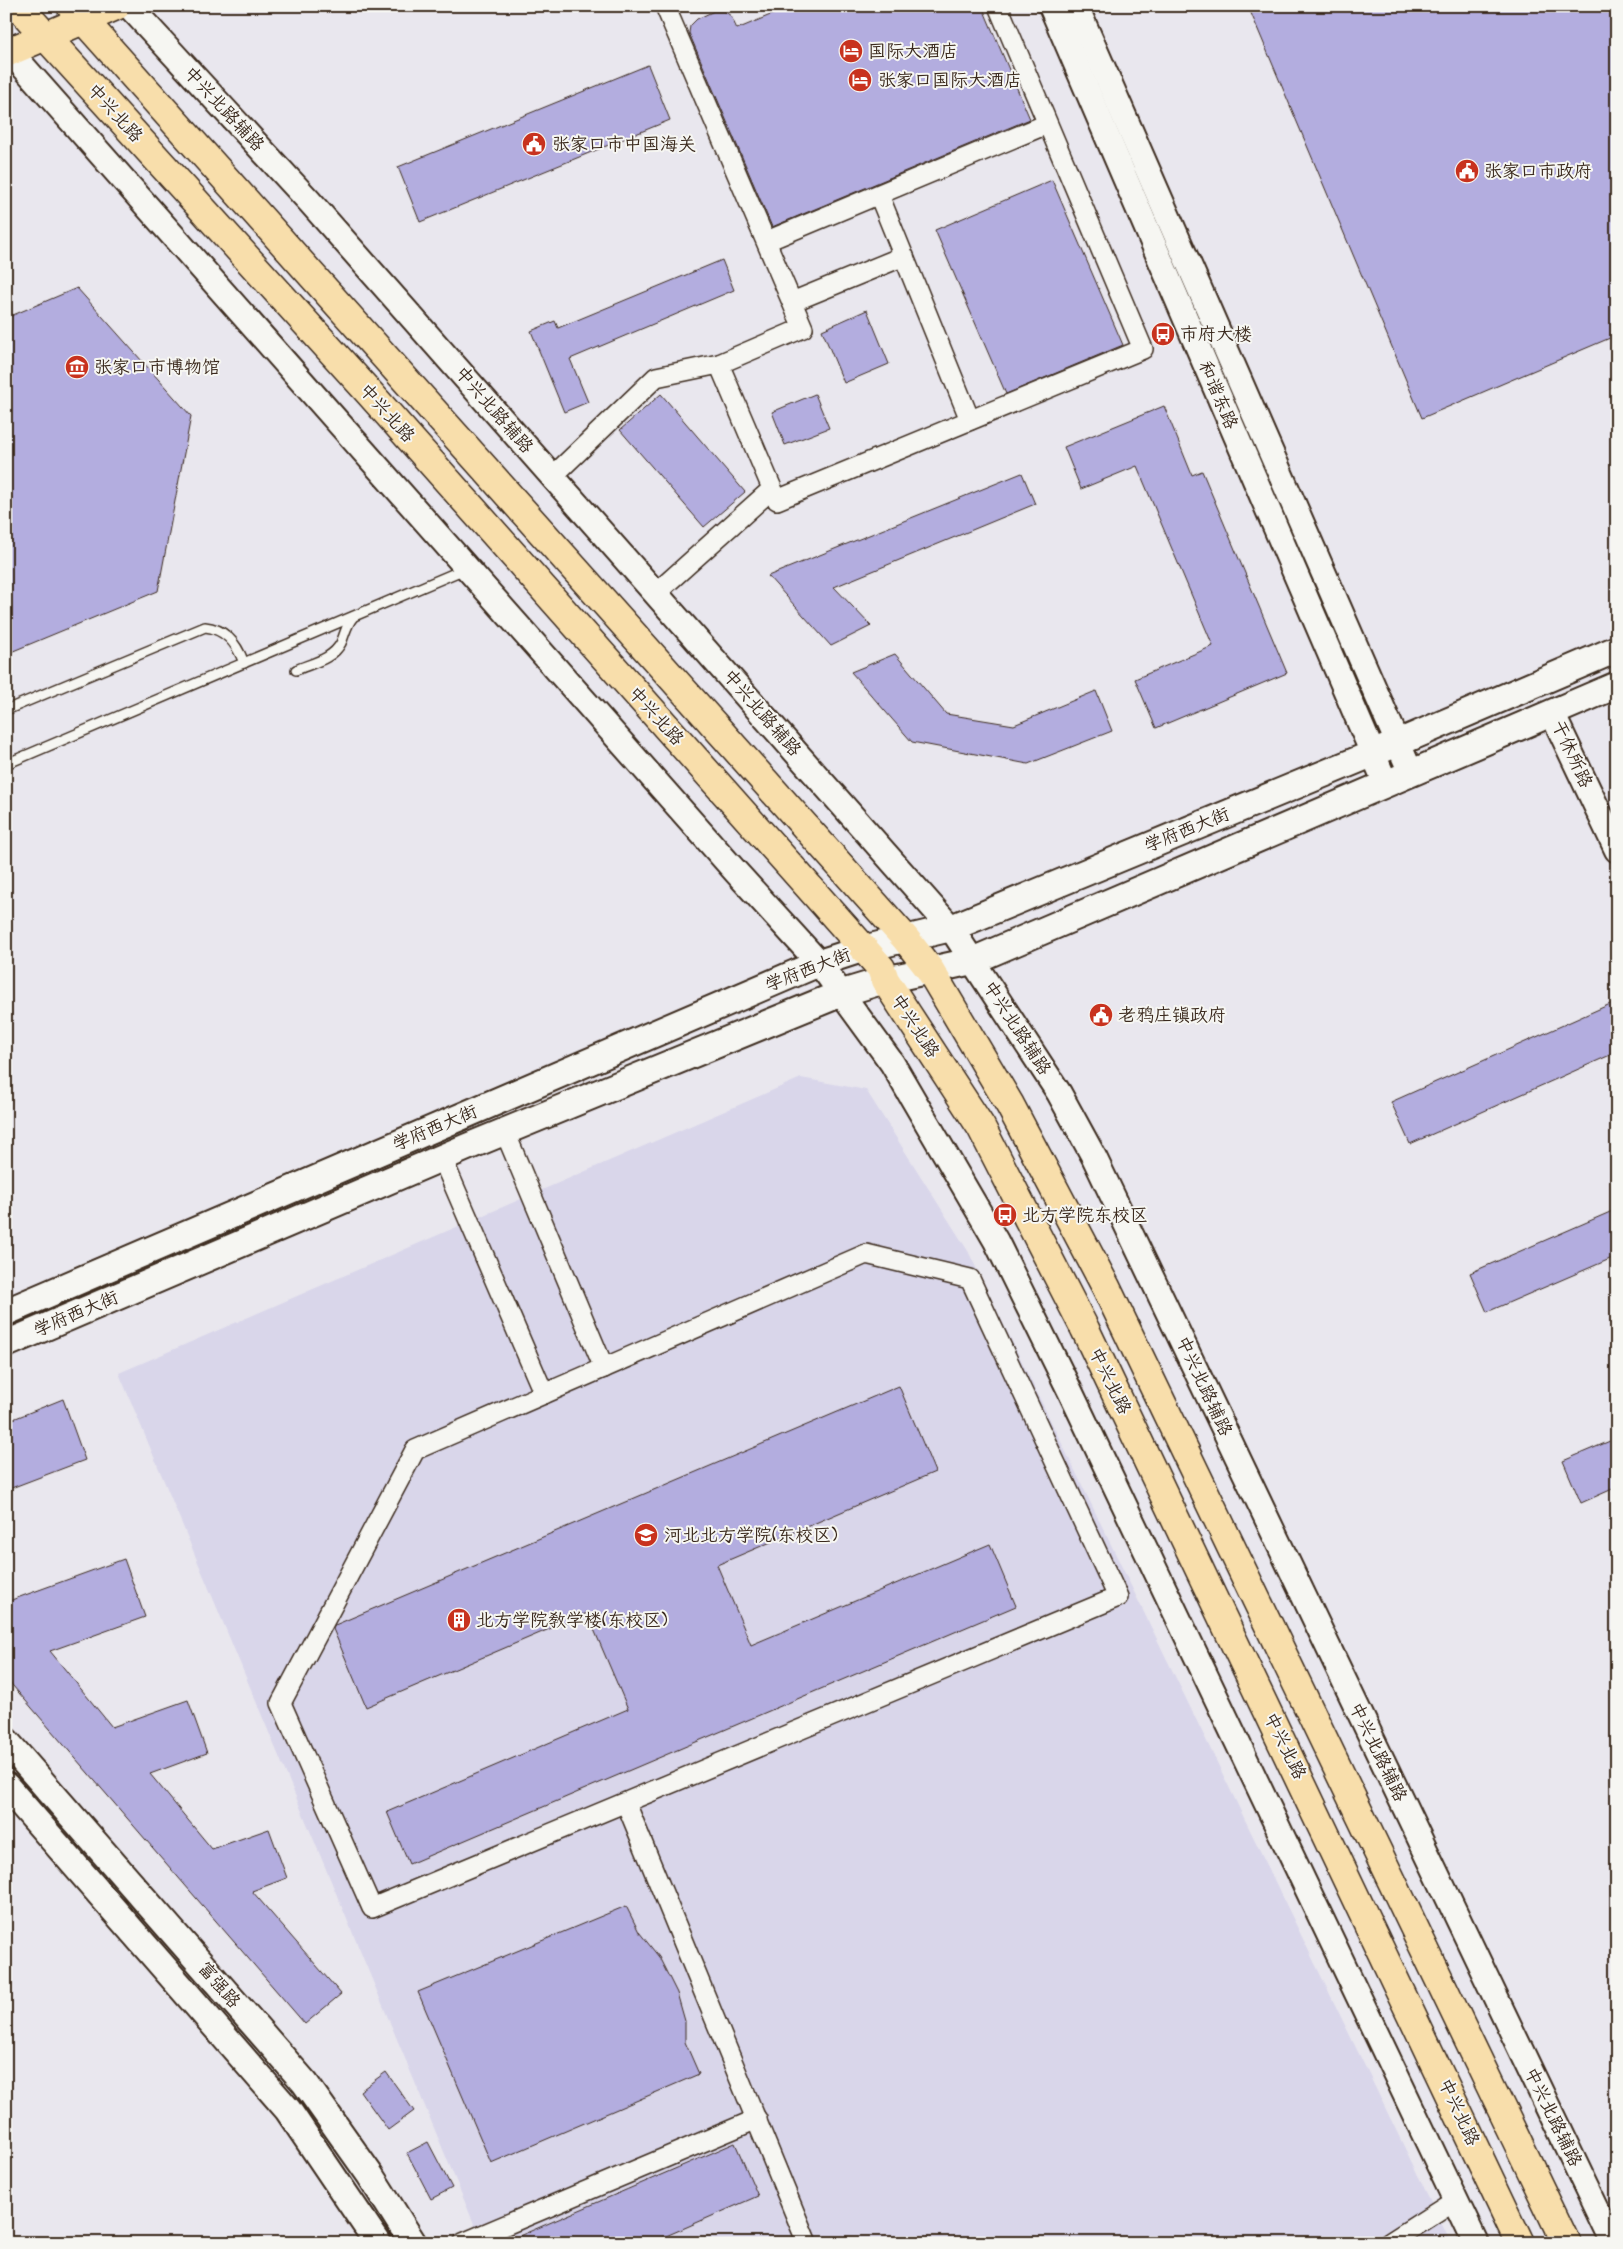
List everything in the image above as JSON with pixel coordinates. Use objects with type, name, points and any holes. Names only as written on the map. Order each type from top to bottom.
[{"type":"main road","name":"中兴北路","points":[[18,6],[372,396],[880,968],[885,980],[981,1127],[1085,1329],[1520,2243]]},
{"type":"main road","points":[[7,51],[46,36],[77,13],[116,6]]},
{"type":"main road","name":"中兴北路","points":[[77,13],[905,938],[930,970],[1010,1105],[1102,1278],[1566,2243]]},
{"type":"main road","name":"学府西大街","points":[[6,1312],[819,963],[862,949],[951,928],[1372,754],[1617,649]]},
{"type":"main road","name":"学府西大街","points":[[6,1344],[442,1158],[842,994],[885,980],[972,961],[1617,685]]},
{"type":"main road","name":"富强路","points":[[6,1741],[306,2083],[370,2175],[414,2243]]},
{"type":"main road","name":"富强路","points":[[6,1786],[288,2110],[378,2243]]},
{"type":"street","name":"中兴北路辅路","points":[[129,6],[310,202],[951,928],[1059,1094],[1094,1157],[1613,2243]]},
{"type":"street","points":[[553,476],[656,378],[719,364],[803,328],[665,6]]},
{"type":"street","points":[[719,364],[777,500],[1143,349],[998,6]]},
{"type":"street","name":"和谐东路","points":[[1076,6],[1410,773]]},
{"type":"street","name":"和谐东路","points":[[1052,7],[1386,784]]},
{"type":"street","points":[[7,51],[819,963],[892,1063],[996,1241],[1070,1391],[1476,2243]]},
{"type":"street","points":[[767,241],[1047,124]]},
{"type":"street","points":[[879,195],[970,420]]},
{"type":"street","points":[[792,302],[904,256]]},
{"type":"street","points":[[656,593],[772,489]]},
{"type":"street","name":"干休所路","points":[[1552,713],[1617,850]]},
{"type":"street","points":[[505,1132],[604,1368]]},
{"type":"street","points":[[442,1158],[544,1394]]},
{"type":"street","points":[[866,1254],[970,1279],[1118,1597],[372,1908],[281,1703],[415,1450],[604,1368],[866,1254]]},
{"type":"street","points":[[626,1803],[807,2243]]},
{"type":"street","points":[[463,2243],[756,2119]]},
{"type":"street","points":[[1389,2243],[1456,2200]]},
{"type":"lane","points":[[6,764],[467,568]]},
{"type":"lane","points":[[296,670],[336,651],[348,622],[354,617]]},
{"type":"lane","points":[[6,710],[205,627],[213,628],[230,639],[238,649],[244,663]]},
{"type":"shaded area","name":"河北北方学院(东校区)","points":[[801,1078],[866,1090],[968,1251],[1451,2243],[482,2243],[119,1373]]},
{"type":"building","name":"张家口国际大酒店","points":[[792,6],[982,6],[1030,119],[772,227],[689,33],[690,26],[697,19],[714,11],[724,11],[731,16],[737,29]]},
{"type":"building","name":"张家口市政府","points":[[1248,6],[1617,6],[1617,335],[1422,418]]},
{"type":"building","name":"张家口市中国海关","points":[[648,65],[670,120],[420,222],[398,167]]},
{"type":"building","points":[[1052,180],[1123,345],[1006,394],[935,230]]},
{"type":"building","points":[[722,260],[734,290],[570,359],[588,402],[564,412],[531,331],[555,321],[558,328]]},
{"type":"building","points":[[77,288],[191,416],[158,591],[6,654],[6,318]]},
{"type":"building","points":[[867,310],[889,364],[844,383],[822,330]]},
{"type":"building","points":[[661,394],[745,492],[704,527],[620,430]]},
{"type":"building","points":[[815,394],[829,428],[785,445],[772,412]]},
{"type":"building","points":[[1164,406],[1192,475],[1202,471],[1287,673],[1156,728],[1135,679],[1213,646],[1137,466],[1081,489],[1064,447]]},
{"type":"building","points":[[1022,473],[1035,504],[834,587],[871,626],[831,646],[768,576]]},
{"type":"building","points":[[895,654],[946,714],[1014,725],[1096,691],[1112,731],[1028,764],[912,742],[851,672]]},
{"type":"building","points":[[1617,1001],[1617,1052],[1410,1144],[1391,1102]]},
{"type":"building","points":[[1617,1209],[1617,1256],[1487,1312],[1470,1273]]},
{"type":"building","name":"北方学院教学楼(东校区)","points":[[899,1386],[935,1472],[717,1565],[751,1645],[990,1544],[1016,1606],[409,1864],[387,1812],[628,1709],[587,1613],[366,1707],[333,1629],[335,1625]]},
{"type":"building","points":[[63,1399],[85,1460],[6,1490],[6,1422]]},
{"type":"building","points":[[1617,1438],[1617,1487],[1581,1503],[1563,1461]]},
{"type":"building","points":[[124,1559],[145,1617],[50,1651],[112,1727],[188,1700],[207,1753],[150,1774],[212,1849],[269,1829],[287,1878],[252,1891],[341,1994],[305,2024],[6,1678],[6,1602]]},
{"type":"building","points":[[626,1906],[639,1932],[659,1957],[677,1993],[685,2021],[685,2042],[699,2074],[491,2163],[418,1992]]},
{"type":"building","points":[[386,2072],[414,2111],[388,2130],[360,2091]]},
{"type":"building","points":[[428,2142],[452,2188],[431,2199],[407,2153]]},
{"type":"building","points":[[735,2143],[758,2196],[650,2243],[503,2243]]},
{"type":"place","name":"国际大酒店","points":[[851,51]]},
{"type":"place","name":"张家口国际大酒店","points":[[860,80]]},
{"type":"place","name":"张家口市中国海关","points":[[534,144]]},
{"type":"place","name":"张家口市政府","points":[[1467,171]]},
{"type":"place","name":"市府大楼","points":[[1163,334]]},
{"type":"place","name":"张家口市博物馆","points":[[77,367]]},
{"type":"place","name":"老鸦庄镇政府","points":[[1101,1015]]},
{"type":"place","name":"北方学院东校区","points":[[1005,1215]]},
{"type":"place","name":"河北北方学院(东校区)","points":[[646,1535]]},
{"type":"place","name":"北方学院教学楼(东校区)","points":[[459,1620]]}]
